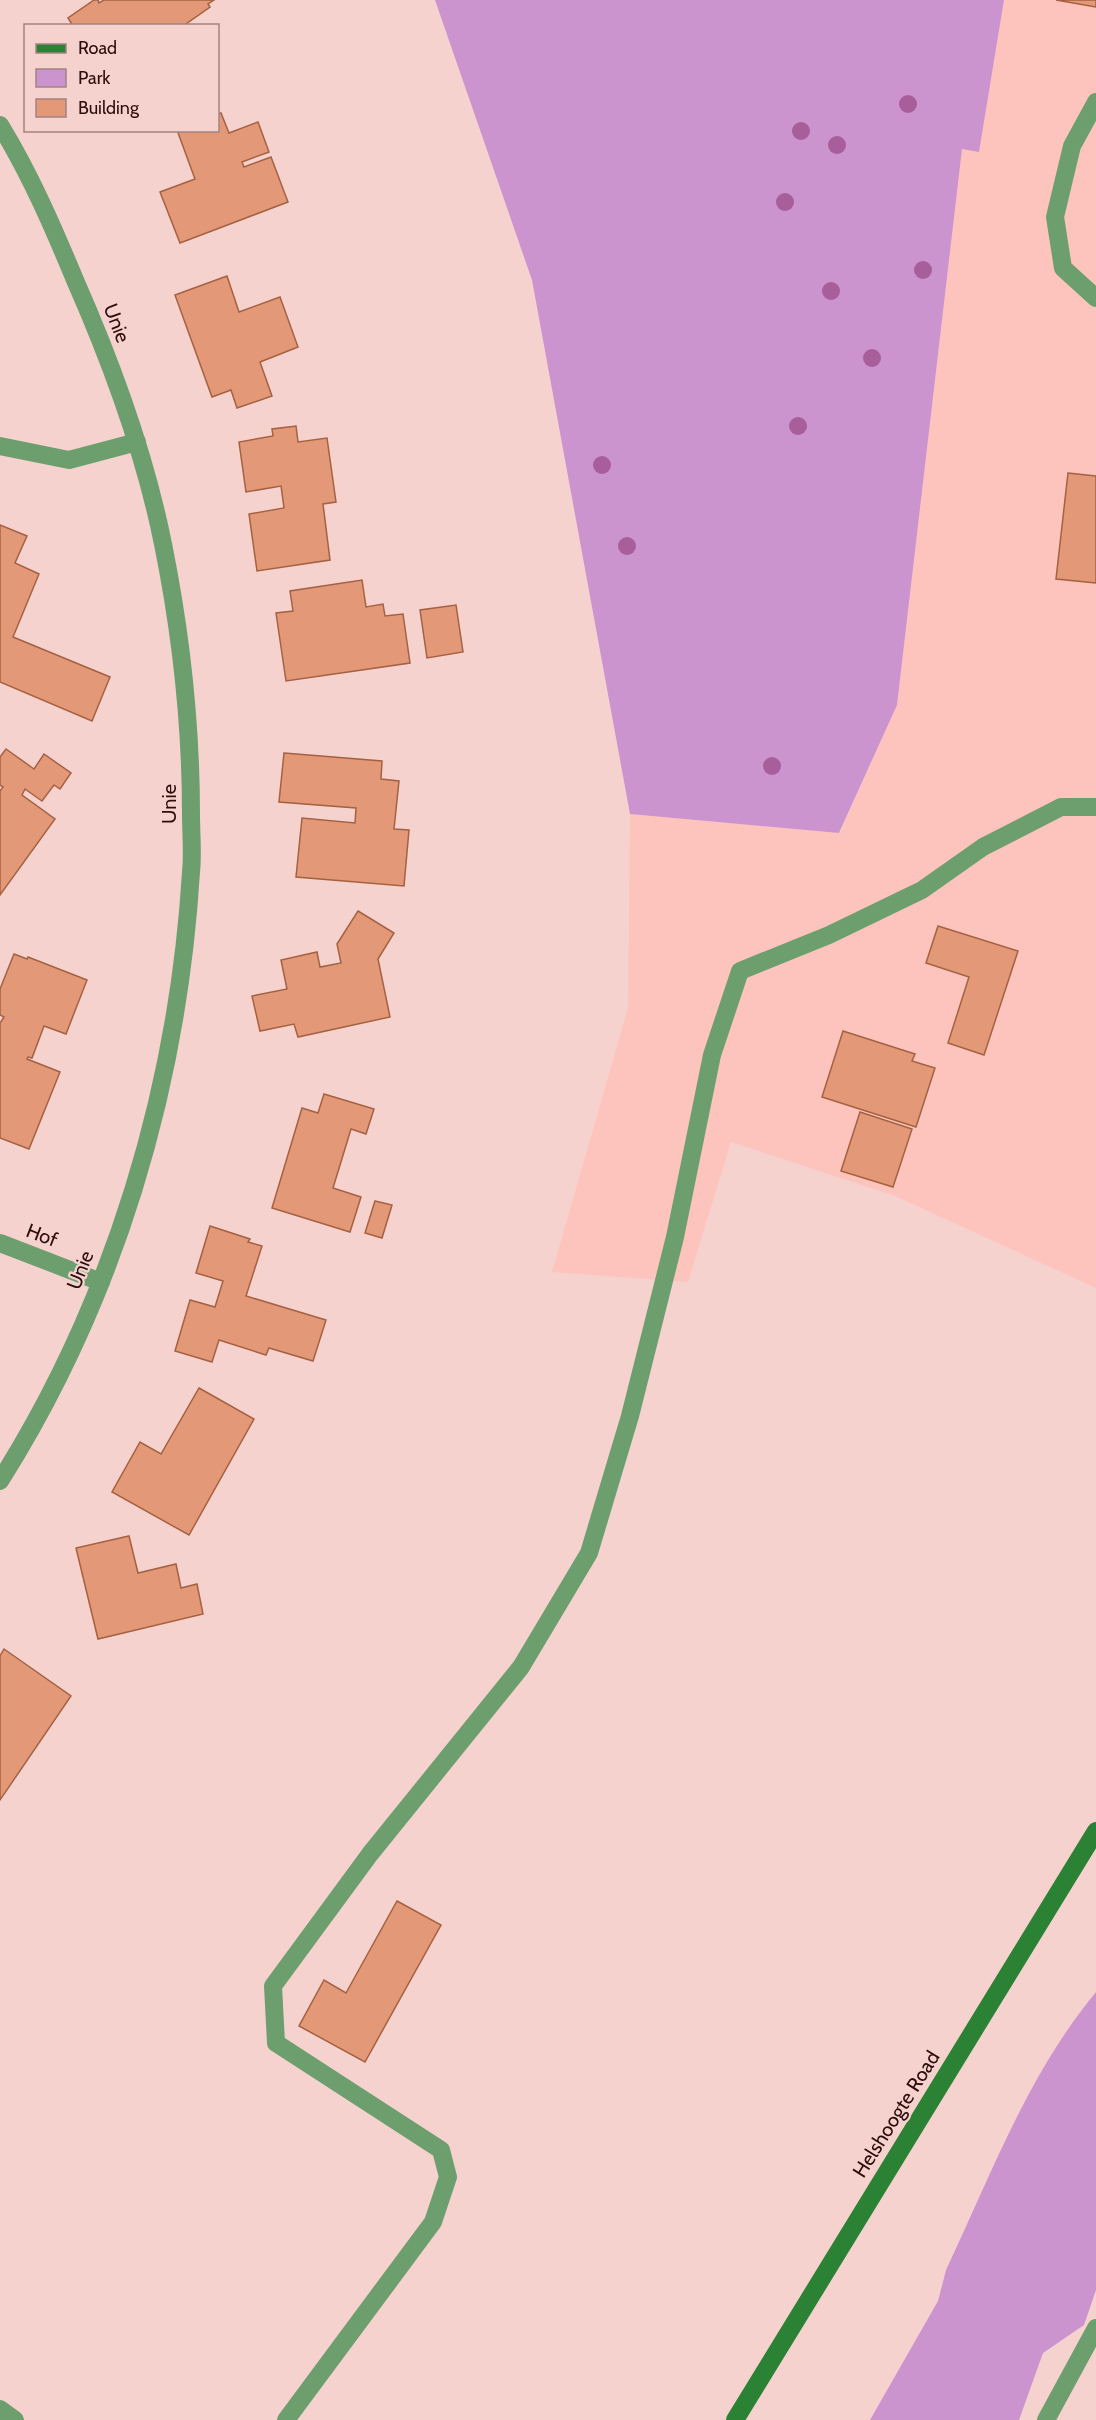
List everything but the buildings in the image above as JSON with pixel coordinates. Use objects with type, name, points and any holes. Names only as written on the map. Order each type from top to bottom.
[{"type":"main road","name":"Helshoogte Road","points":[[735,2420],[1096,1831]]},
{"type":"street","points":[[1096,102],[1072,146],[1055,217],[1063,268],[1096,298]]},
{"type":"street","name":"Unie","points":[[0,125],[17,153],[79,287],[137,442],[163,542],[177,618],[191,754],[192,870],[180,988],[163,1084],[133,1195],[101,1282],[58,1378],[0,1481]]},
{"type":"street","points":[[0,446],[69,460],[137,442]]},
{"type":"street","points":[[286,2420],[433,2222],[448,2177],[441,2150],[276,2043],[273,1986],[370,1854],[521,1666],[589,1553],[630,1416],[675,1237],[712,1055],[740,971],[829,934],[922,890],[983,847],[1061,807],[1096,807]]},
{"type":"street","name":"Hof","points":[[0,1243],[101,1282]]},
{"type":"street","points":[[1046,2420],[1096,2328]]},
{"type":"street","points":[[0,2409],[15,2420]]},
{"type":"shaded area","points":[[1004,0],[1096,0],[1096,1288],[895,1196],[731,1142],[688,1282],[552,1272],[628,1008],[630,814],[840,833],[897,705],[962,149],[979,151]]},
{"type":"green space","points":[[435,0],[1004,0],[979,152],[962,149],[897,705],[839,833],[630,814],[532,280]]},
{"type":"green space","points":[[1096,1992],[1096,2290],[1084,2325],[1043,2353],[1019,2420],[870,2420],[938,2301],[946,2270],[1012,2126],[1050,2057]]}]
